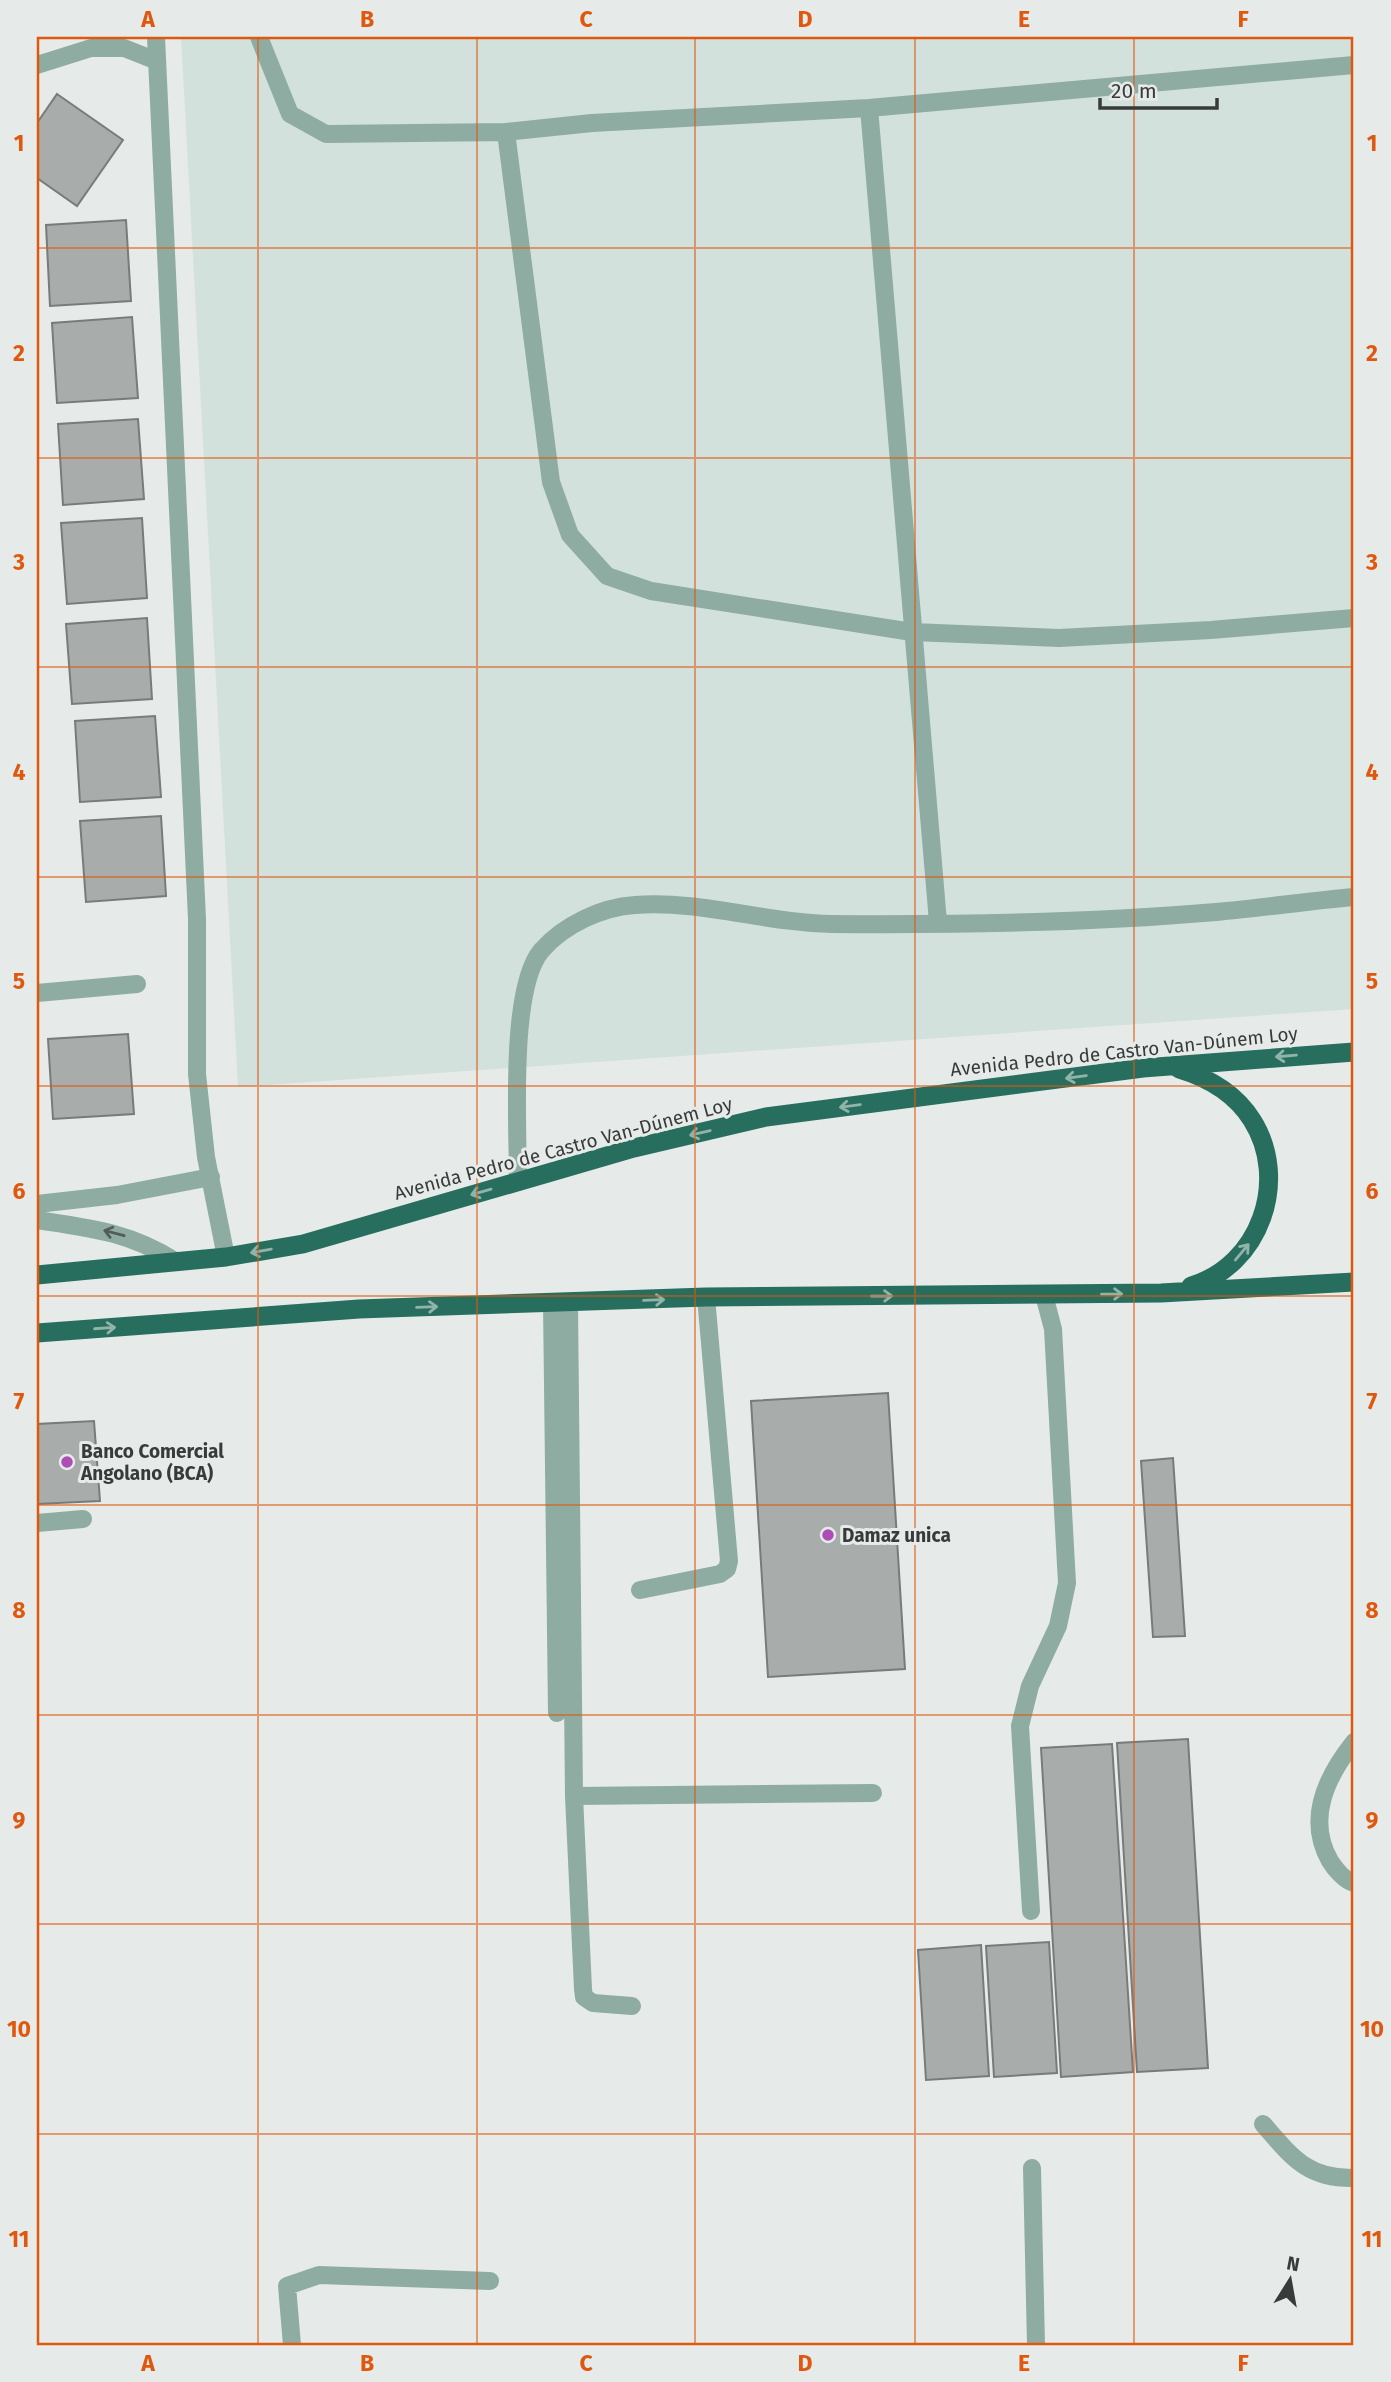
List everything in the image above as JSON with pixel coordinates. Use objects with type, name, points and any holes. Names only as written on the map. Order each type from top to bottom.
[{"type":"highway","name":"Avenida Pedro de Castro Van-Dúnem Loy","points":[[37,1275],[226,1257],[303,1244],[634,1148],[766,1117],[1143,1068],[1354,1052]]},
{"type":"highway","points":[[1143,1068],[1179,1069],[1214,1083],[1228,1093],[1252,1120],[1266,1153],[1269,1171],[1269,1189],[1261,1224],[1241,1254],[1228,1267],[1197,1285],[1161,1293]]},
{"type":"highway","points":[[37,1333],[359,1309],[706,1297],[1161,1293],[1354,1282]]},
{"type":"street","points":[[156,37],[197,905],[197,1074],[211,1177],[226,1257]]},
{"type":"street","points":[[259,37],[290,114],[326,134],[506,132],[593,123],[869,108],[1354,65]]},
{"type":"street","points":[[37,65],[91,48],[124,48],[157,61]]},
{"type":"street","points":[[869,108],[938,922]]},
{"type":"street","points":[[506,132],[551,482],[570,535],[607,576],[650,591],[912,632],[1059,638],[1210,630],[1354,618]]},
{"type":"street","points":[[518,1182],[517,1084],[522,999],[540,952],[577,921],[634,905],[694,907],[814,924],[1215,912],[1354,897]]},
{"type":"street","points":[[37,993],[137,984]]},
{"type":"street","points":[[37,1204],[117,1195],[211,1177]]},
{"type":"street","points":[[37,1220],[110,1231],[146,1243],[176,1261]]},
{"type":"street","points":[[1031,1911],[1020,1726],[1030,1686],[1058,1626],[1067,1583],[1053,1329],[1044,1294]]},
{"type":"street","points":[[640,1590],[720,1574],[727,1569],[729,1561],[706,1297]]},
{"type":"street","points":[[557,1713],[560,1303]]},
{"type":"street","points":[[560,1303],[574,1796],[584,1997],[593,2003],[632,2007]]},
{"type":"street","points":[[37,1523],[83,1519]]},
{"type":"street","points":[[1354,1742],[1339,1761],[1322,1794],[1318,1839],[1332,1865],[1349,1882],[1354,1882]]},
{"type":"street","points":[[574,1796],[873,1793]]},
{"type":"street","points":[[1263,2124],[1312,2173],[1331,2179],[1354,2178]]},
{"type":"street","points":[[1032,2168],[1036,2345]]},
{"type":"street","points":[[292,2345],[287,2286],[319,2275],[490,2281]]},
{"type":"shaded area","points":[[181,37],[1354,37],[1354,1009],[238,1087]]},
{"type":"building","points":[[57,94],[123,140],[77,206],[37,178],[37,123]]},
{"type":"building","points":[[126,220],[131,301],[50,306],[46,225]]},
{"type":"building","points":[[132,317],[138,398],[57,403],[52,323]]},
{"type":"building","points":[[138,419],[144,499],[63,505],[58,424]]},
{"type":"building","points":[[142,518],[147,598],[67,604],[61,523]]},
{"type":"building","points":[[147,618],[152,699],[72,704],[66,624]]},
{"type":"building","points":[[155,716],[161,797],[80,802],[75,721]]},
{"type":"building","points":[[161,816],[166,896],[86,902],[80,821]]},
{"type":"building","points":[[128,1034],[134,1114],[53,1119],[48,1039]]},
{"type":"building","name":"Damaz unica","points":[[888,1393],[905,1669],[768,1677],[751,1401]]},
{"type":"building","name":"Banco Comercial Angolano (BCA)","points":[[94,1421],[100,1501],[37,1504],[37,1424]]},
{"type":"building","points":[[1173,1458],[1185,1636],[1153,1637],[1141,1461]]},
{"type":"building","points":[[1188,1739],[1208,2068],[1137,2072],[1117,1743]]},
{"type":"building","points":[[1112,1744],[1133,2072],[1061,2077],[1041,1748]]},
{"type":"building","points":[[1049,1942],[1057,2073],[994,2077],[986,1946]]},
{"type":"building","points":[[981,1945],[989,2076],[926,2080],[918,1950]]},
{"type":"place","name":"Banco Comercial Angolano (BCA)","points":[[67,1462]]},
{"type":"place","name":"Damaz unica","points":[[828,1535]]}]
